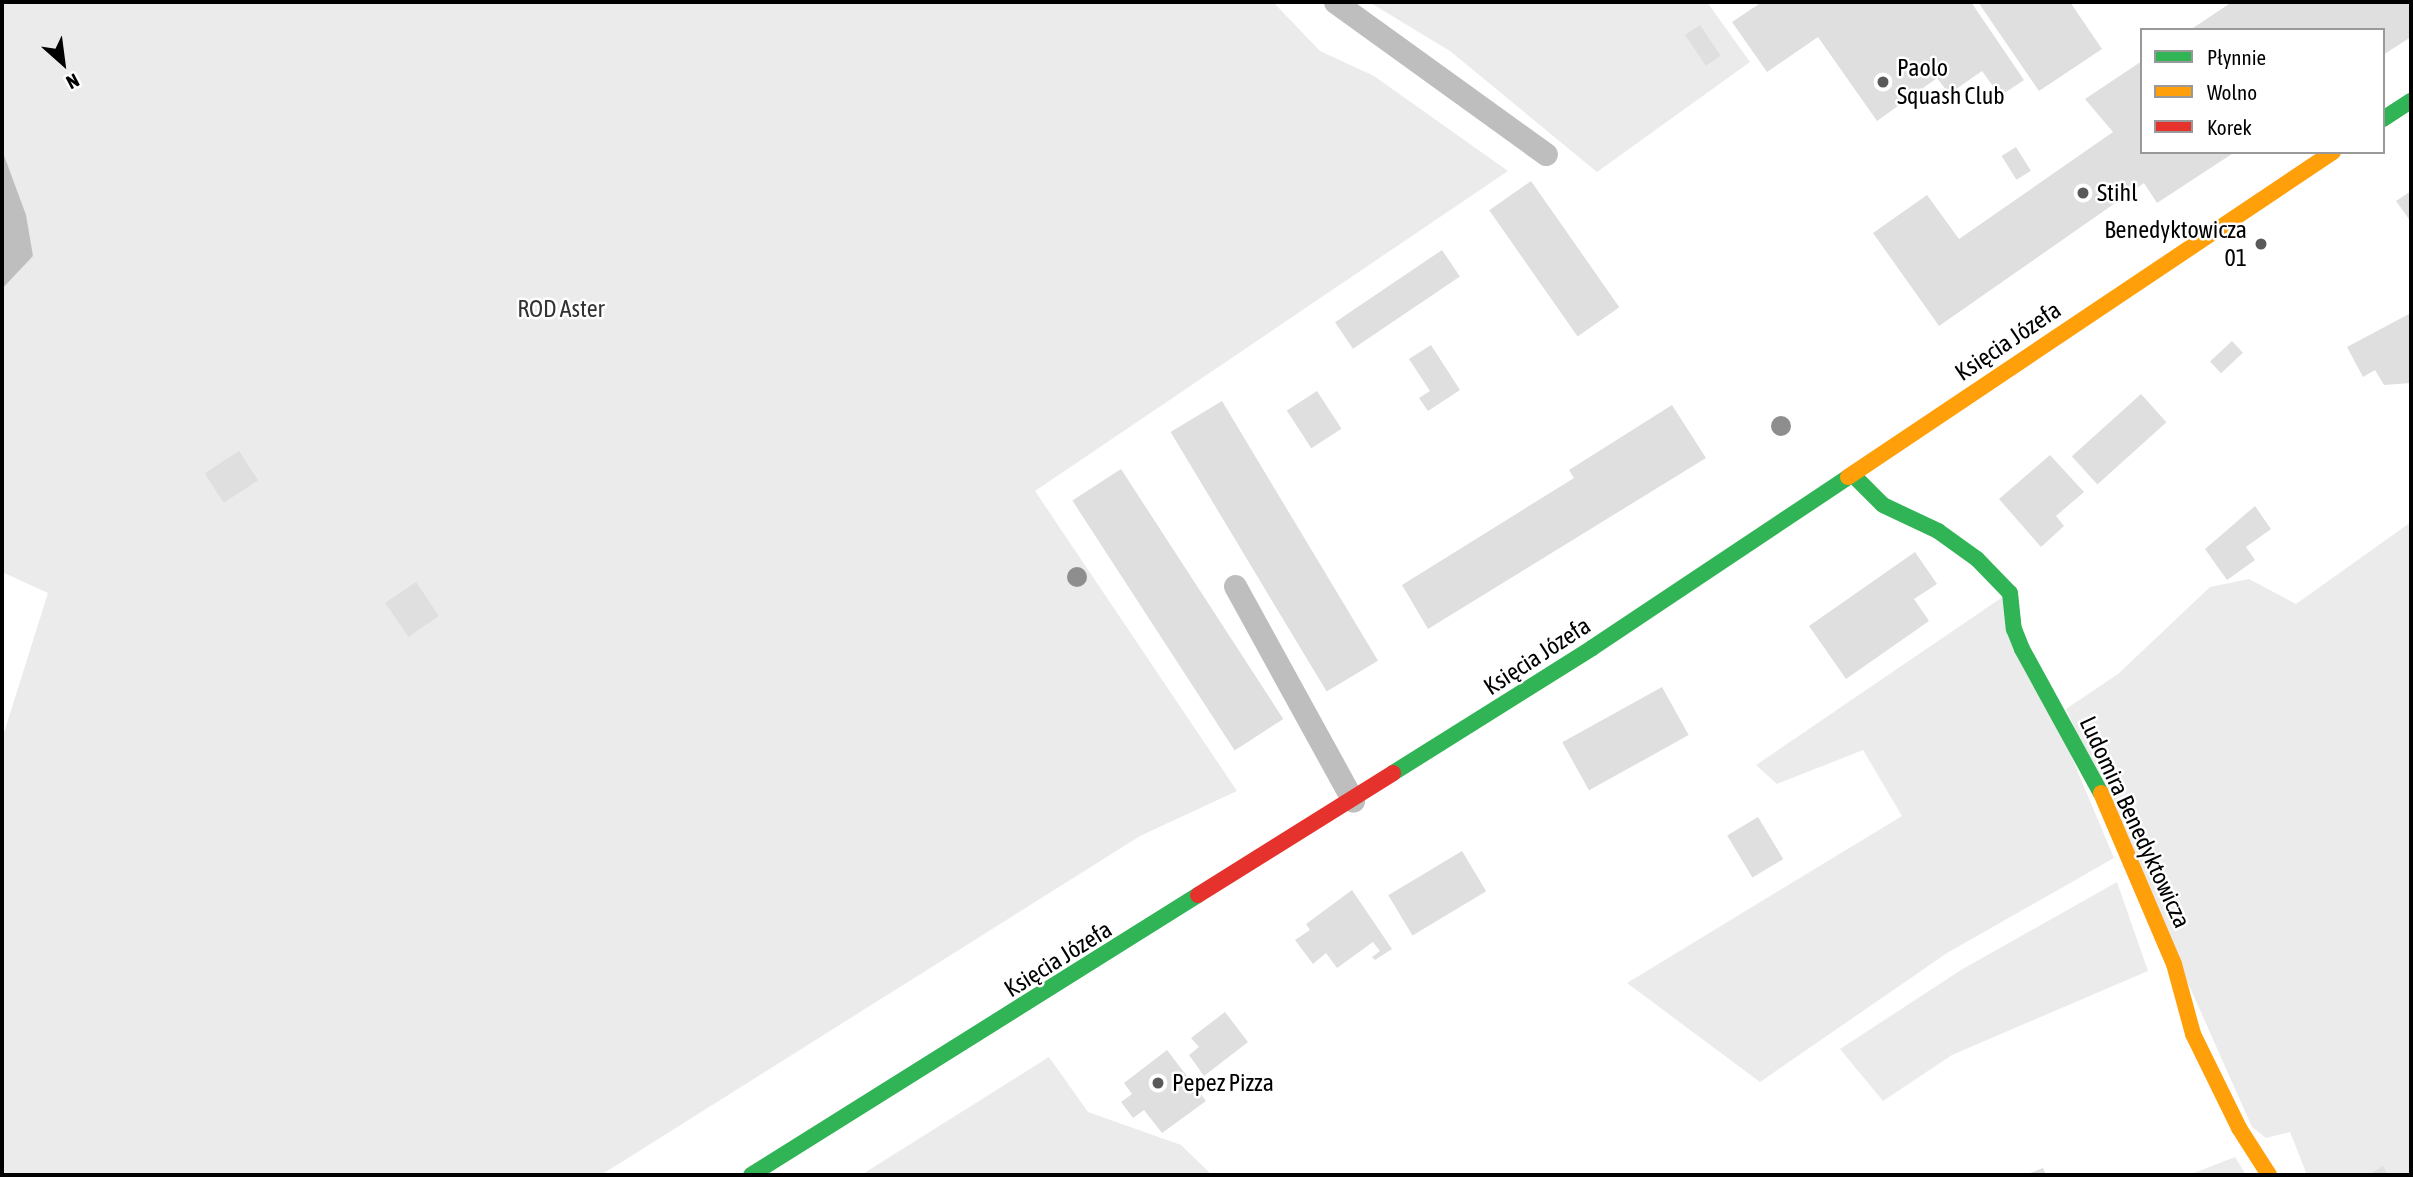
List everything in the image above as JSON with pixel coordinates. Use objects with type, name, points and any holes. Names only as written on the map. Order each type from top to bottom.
[{"type":"main road","points":[[2385,118],[2411,101]]},
{"type":"main road","name":"Księcia Józefa","points":[[751,1175],[1353,801],[1853,475],[2330,154]]},
{"type":"main road","name":"Ludomira Benedyktowicza","points":[[1853,475],[1883,505],[1938,531],[1977,559],[2010,593],[2014,629],[2022,649],[2094,777],[2174,964],[2193,1034],[2239,1128],[2269,1175]]},
{"type":"lane","points":[[1335,2],[1546,154]]},
{"type":"lane","points":[[1235,586],[1353,801]]},
{"type":"green space","name":"ROD Aster","points":[[2,2],[1273,2],[1320,51],[1374,76],[1508,171],[1035,491],[1237,791],[1140,836],[601,1175],[2,1175],[2,739],[48,593],[2,572],[2,289],[33,256],[2,150]]},
{"type":"green space","points":[[1369,2],[1707,2],[1750,62],[1597,172],[1450,51]]},
{"type":"green space","points":[[2411,522],[2411,1175],[2307,1175],[2290,1132],[2266,1138],[2252,1127],[2066,709],[2118,674],[2210,587],[2249,579],[2296,604]]},
{"type":"green space","points":[[2004,596],[2114,858],[1947,953],[1760,1082],[1627,983],[1902,816],[1863,750],[1777,784],[1756,765]]},
{"type":"green space","points":[[2117,882],[2148,971],[1952,1055],[1883,1101],[1840,1049],[1961,970]]},
{"type":"green space","points":[[1049,1057],[1088,1112],[1181,1145],[1212,1175],[861,1175]]},
{"type":"green space","points":[[2235,1157],[2246,1175],[2189,1175]]},
{"type":"shaded area","points":[[2,150],[26,215],[33,256],[2,289]]},
{"type":"building","points":[[1762,2],[1971,2],[2024,80],[2000,96],[1982,71],[1949,94],[1937,78],[1877,121],[1818,37],[1767,72],[1732,22]]},
{"type":"building","points":[[1978,2],[2070,2],[2102,49],[2039,91]]},
{"type":"building","points":[[2232,2],[2411,2],[2411,37],[2385,54],[2385,28],[2193,28]]},
{"type":"building","points":[[1700,25],[1721,56],[1706,66],[1685,35]]},
{"type":"building","points":[[2140,62],[2140,154],[2232,154],[2157,203],[2144,183],[1939,326],[1873,233],[1927,195],[1959,239],[2113,132],[2085,99]]},
{"type":"building","points":[[2016,147],[2031,171],[2016,180],[2002,156]]},
{"type":"building","points":[[1531,181],[1619,307],[1578,336],[1489,210]]},
{"type":"building","points":[[2411,191],[2411,222],[2396,201]]},
{"type":"building","points":[[1442,250],[1460,277],[1353,349],[1335,322]]},
{"type":"building","points":[[2409,314],[2411,383],[2384,385],[2375,370],[2363,377],[2347,347]]},
{"type":"building","points":[[2232,341],[2243,353],[2221,373],[2210,361]]},
{"type":"building","points":[[1431,345],[1460,390],[1428,411],[1419,398],[1430,391],[1409,359]]},
{"type":"building","points":[[1317,391],[1342,429],[1311,448],[1287,411]]},
{"type":"building","points":[[2141,394],[2166,422],[2097,484],[2072,456]]},
{"type":"building","points":[[1222,401],[1378,661],[1327,692],[1171,432]]},
{"type":"building","points":[[1672,405],[1706,458],[1428,629],[1402,585],[1574,478],[1569,470]]},
{"type":"building","points":[[239,451],[258,480],[224,503],[205,473]]},
{"type":"building","points":[[2050,455],[2084,492],[2056,516],[2064,526],[2041,547],[1999,499]]},
{"type":"building","points":[[1121,469],[1283,719],[1235,751],[1072,501]]},
{"type":"building","points":[[2255,506],[2271,529],[2246,547],[2255,560],[2227,580],[2205,549]]},
{"type":"building","points":[[1915,552],[1937,584],[1914,599],[1929,621],[1846,679],[1809,626]]},
{"type":"building","points":[[416,582],[439,616],[408,637],[385,603]]},
{"type":"building","points":[[1662,687],[1689,735],[1589,790],[1562,742]]},
{"type":"building","points":[[1758,817],[1783,859],[1752,878],[1727,836]]},
{"type":"building","points":[[1462,851],[1486,891],[1412,936],[1388,895]]},
{"type":"building","points":[[1352,890],[1392,949],[1375,960],[1372,957],[1380,951],[1373,942],[1337,968],[1326,953],[1313,964],[1295,940],[1310,930],[1306,924]]},
{"type":"building","points":[[1225,1012],[1248,1042],[1204,1076],[1189,1055],[1199,1047],[1191,1038]]},
{"type":"building","points":[[1167,1050],[1206,1101],[1162,1133],[1144,1110],[1133,1118],[1121,1102],[1132,1094],[1124,1083]]},
{"type":"building","points":[[2383,1166],[2388,1175],[2368,1175]]},
{"type":"building","points":[[2043,1168],[2046,1175],[2025,1175]]},
{"type":"traffic: fast","points":[[2385,118],[2411,101]]},
{"type":"traffic: fast","points":[[1853,475],[1883,505],[1938,531],[1977,559],[2010,593],[2014,629],[2022,649],[2101,793]]},
{"type":"traffic: fast","points":[[1393,773],[1592,648],[1848,477]]},
{"type":"traffic: fast","points":[[751,1175],[1198,895]]},
{"type":"traffic: slow","points":[[1848,477],[2330,154]]},
{"type":"traffic: slow","points":[[2101,793],[2174,964],[2193,1034],[2239,1128],[2269,1175]]},
{"type":"traffic: jam","points":[[1198,895],[1393,773]]},
{"type":"place","name":"Paolo Squash Club","points":[[1883,82]]},
{"type":"place","name":"Stihl","points":[[2083,193]]},
{"type":"place","name":"Benedyktowicza 01","points":[[2261,244]]},
{"type":"place","name":"Pepez Pizza","points":[[1158,1083]]}]
